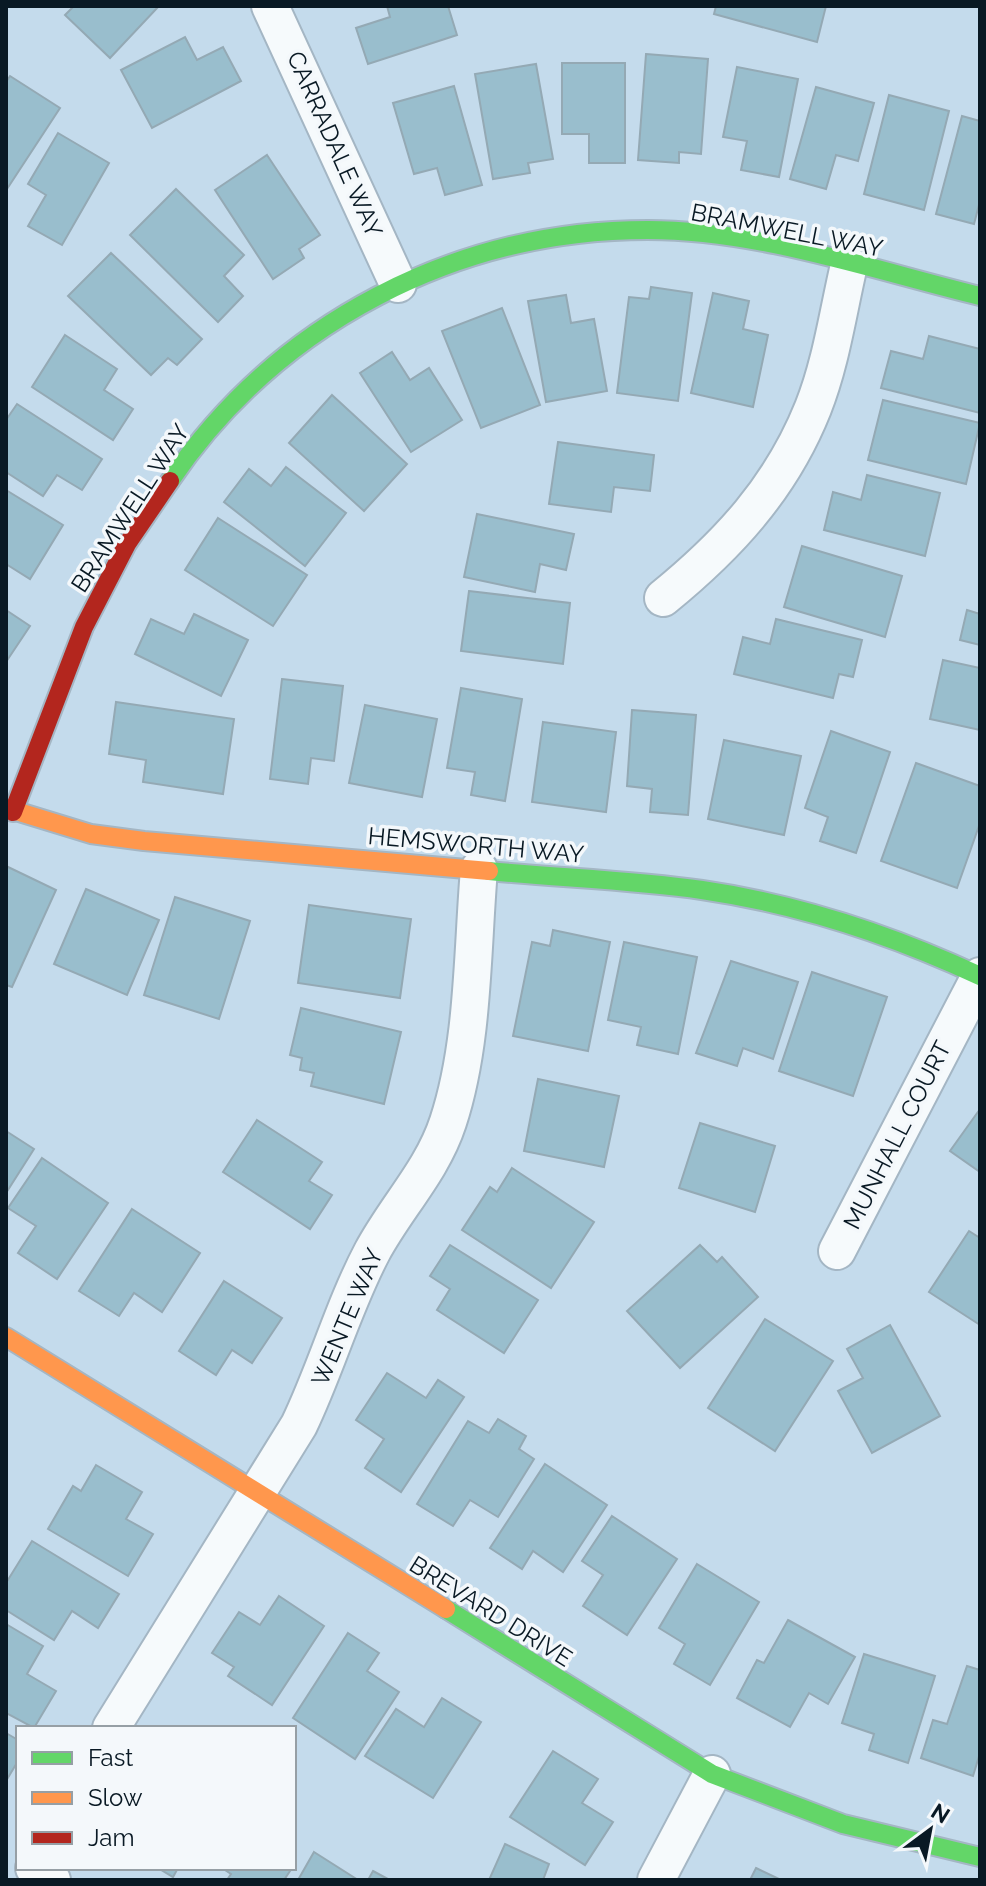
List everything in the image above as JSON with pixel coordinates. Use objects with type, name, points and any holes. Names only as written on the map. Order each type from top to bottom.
[{"type":"street","name":"CARRADALE WAY","points":[[270,6],[398,284]]},
{"type":"street","name":"BRAMWELL WAY","points":[[10,810],[84,627],[118,563],[179,467],[222,414],[263,372],[317,330],[398,284],[465,257],[579,233],[647,230],[715,236],[980,296]]},
{"type":"street","points":[[663,598],[712,558],[750,517],[783,471],[814,407],[849,265]]},
{"type":"street","name":"HEMSWORTH WAY","points":[[10,810],[91,834],[144,841],[701,890],[792,907],[880,934],[980,976]]},
{"type":"street","name":"WENTE WAY","points":[[112,1726],[299,1425],[325,1372],[351,1296],[373,1250],[430,1165],[448,1123],[462,1069],[479,869]]},
{"type":"street","name":"MUNHALL COURT","points":[[837,1251],[980,976]]},
{"type":"street","name":"BREVARD DRIVE","points":[[6,1337],[712,1774],[786,1807],[852,1829],[980,1857]]},
{"type":"street","points":[[656,1880],[712,1774]]},
{"type":"building","points":[[74,6],[159,6],[110,58],[65,15]]},
{"type":"building","points":[[387,6],[448,6],[457,35],[368,64],[356,28],[390,17]]},
{"type":"building","points":[[716,6],[826,6],[817,42],[714,14]]},
{"type":"building","points":[[185,37],[197,60],[223,47],[241,81],[152,128],[121,70]]},
{"type":"building","points":[[646,54],[708,59],[701,154],[679,152],[679,163],[638,160]]},
{"type":"building","points":[[562,63],[625,63],[625,163],[589,163],[589,134],[562,134]]},
{"type":"building","points":[[536,64],[553,159],[528,163],[530,173],[493,179],[475,74]]},
{"type":"building","points":[[737,67],[798,79],[779,177],[741,170],[747,141],[723,137]]},
{"type":"building","points":[[10,76],[60,108],[7,189],[6,82]]},
{"type":"building","points":[[454,86],[482,185],[445,195],[437,168],[414,174],[393,103]]},
{"type":"building","points":[[816,87],[874,103],[858,161],[836,155],[826,189],[790,179]]},
{"type":"building","points":[[889,95],[949,111],[924,210],[864,194]]},
{"type":"building","points":[[962,116],[980,121],[980,201],[974,224],[936,214]]},
{"type":"building","points":[[58,133],[109,163],[62,245],[28,226],[46,195],[28,184]]},
{"type":"building","points":[[267,155],[320,235],[299,249],[304,258],[273,279],[215,190]]},
{"type":"building","points":[[176,189],[244,255],[224,276],[243,296],[218,322],[130,235]]},
{"type":"building","points":[[111,253],[202,339],[177,365],[168,358],[151,375],[68,296]]},
{"type":"building","points":[[651,287],[692,293],[678,401],[617,393],[629,297],[649,299]]},
{"type":"building","points":[[713,293],[749,301],[743,329],[768,335],[753,407],[691,393]]},
{"type":"building","points":[[566,295],[571,323],[594,319],[607,391],[546,402],[528,301]]},
{"type":"building","points":[[502,308],[540,405],[481,428],[442,331]]},
{"type":"building","points":[[65,335],[117,369],[104,390],[133,409],[113,440],[32,387]]},
{"type":"building","points":[[929,336],[980,349],[980,413],[881,388],[891,351],[923,359]]},
{"type":"building","points":[[392,352],[410,380],[429,368],[462,420],[411,452],[360,373]]},
{"type":"building","points":[[332,395],[407,464],[364,511],[289,443]]},
{"type":"building","points":[[883,400],[980,423],[966,484],[868,460]]},
{"type":"building","points":[[17,404],[102,459],[82,490],[57,475],[43,496],[6,472],[6,420]]},
{"type":"building","points":[[558,442],[654,455],[650,491],[614,487],[611,512],[549,504]]},
{"type":"building","points":[[286,467],[346,513],[305,566],[224,502],[249,469],[271,486]]},
{"type":"building","points":[[867,475],[940,493],[925,556],[824,530],[833,492],[861,500]]},
{"type":"building","points":[[6,490],[63,525],[30,579],[6,564]]},
{"type":"building","points":[[477,514],[574,534],[566,570],[540,564],[535,592],[464,577]]},
{"type":"building","points":[[218,518],[307,575],[273,626],[185,570]]},
{"type":"building","points":[[802,546],[902,576],[885,637],[784,607]]},
{"type":"building","points":[[469,591],[570,603],[563,664],[461,651]]},
{"type":"building","points":[[6,610],[30,626],[6,662]]},
{"type":"building","points":[[967,610],[980,614],[980,645],[960,640]]},
{"type":"building","points":[[194,614],[248,640],[221,696],[135,654],[151,619],[184,634]]},
{"type":"building","points":[[776,619],[862,640],[853,677],[839,674],[833,698],[734,674],[743,637],[770,644]]},
{"type":"building","points":[[943,660],[980,668],[980,730],[930,719]]},
{"type":"building","points":[[282,679],[343,686],[334,761],[311,758],[308,784],[270,779]]},
{"type":"building","points":[[461,688],[522,699],[505,801],[471,795],[475,772],[447,768]]},
{"type":"building","points":[[116,702],[234,719],[223,794],[143,782],[146,760],[109,754]]},
{"type":"building","points":[[365,705],[437,719],[422,797],[349,783]]},
{"type":"building","points":[[632,710],[696,715],[688,815],[650,812],[652,789],[627,786]]},
{"type":"building","points":[[543,722],[616,732],[606,812],[532,802]]},
{"type":"building","points":[[831,731],[890,752],[856,853],[820,841],[828,817],[805,808]]},
{"type":"building","points":[[724,740],[801,756],[784,835],[708,819]]},
{"type":"building","points":[[916,763],[980,786],[980,823],[957,888],[881,861]]},
{"type":"building","points":[[6,866],[56,890],[12,987],[6,985]]},
{"type":"building","points":[[86,889],[159,920],[127,995],[54,964]]},
{"type":"building","points":[[175,897],[250,921],[219,1019],[144,995]]},
{"type":"building","points":[[309,905],[411,919],[400,998],[298,983]]},
{"type":"building","points":[[553,930],[610,942],[588,1051],[513,1036],[532,942],[550,946]]},
{"type":"building","points":[[624,942],[697,957],[678,1054],[637,1045],[641,1027],[608,1020]]},
{"type":"building","points":[[731,961],[798,982],[773,1059],[743,1048],[737,1066],[696,1053]]},
{"type":"building","points":[[812,972],[887,997],[853,1096],[779,1071]]},
{"type":"building","points":[[301,1008],[401,1032],[384,1104],[311,1086],[314,1073],[300,1070],[302,1058],[290,1055]]},
{"type":"building","points":[[538,1079],[619,1096],[604,1167],[524,1151]]},
{"type":"building","points":[[980,1109],[980,1172],[950,1151]]},
{"type":"building","points":[[257,1120],[322,1162],[309,1181],[332,1195],[310,1229],[223,1172]]},
{"type":"building","points":[[700,1123],[775,1146],[755,1212],[679,1188]]},
{"type":"building","points":[[6,1131],[34,1149],[6,1193]]},
{"type":"building","points":[[42,1158],[108,1203],[57,1279],[18,1253],[36,1226],[8,1208]]},
{"type":"building","points":[[512,1168],[594,1222],[551,1288],[462,1230],[490,1187],[497,1192]]},
{"type":"building","points":[[132,1209],[200,1253],[162,1312],[134,1293],[119,1316],[79,1291]]},
{"type":"building","points":[[969,1231],[980,1238],[980,1325],[929,1292]]},
{"type":"building","points":[[450,1245],[538,1300],[504,1353],[437,1310],[450,1289],[430,1276]]},
{"type":"building","points":[[700,1245],[717,1262],[722,1257],[758,1297],[680,1368],[627,1311]]},
{"type":"building","points":[[224,1281],[282,1318],[252,1363],[232,1350],[216,1375],[179,1351]]},
{"type":"building","points":[[765,1319],[833,1361],[775,1451],[708,1408]]},
{"type":"building","points":[[890,1325],[940,1416],[872,1453],[838,1391],[863,1378],[847,1349]]},
{"type":"building","points":[[387,1373],[426,1398],[438,1380],[464,1397],[401,1492],[365,1468],[384,1439],[356,1420]]},
{"type":"building","points":[[498,1419],[526,1436],[519,1449],[534,1459],[498,1517],[470,1500],[453,1526],[417,1504],[468,1421],[489,1433]]},
{"type":"building","points":[[545,1464],[607,1505],[563,1572],[533,1551],[522,1569],[490,1548]]},
{"type":"building","points":[[96,1465],[142,1492],[126,1519],[153,1534],[128,1576],[48,1529],[73,1486],[81,1491]]},
{"type":"building","points":[[612,1516],[677,1559],[627,1635],[583,1606],[603,1575],[582,1561]]},
{"type":"building","points":[[32,1541],[119,1594],[98,1628],[72,1611],[54,1640],[6,1610],[6,1583]]},
{"type":"building","points":[[697,1564],[759,1602],[710,1685],[674,1664],[685,1644],[659,1628]]},
{"type":"building","points":[[279,1596],[324,1626],[272,1705],[228,1676],[234,1667],[212,1653],[239,1612],[260,1625]]},
{"type":"building","points":[[788,1620],[855,1657],[828,1704],[809,1693],[790,1727],[737,1698],[757,1660],[764,1663]]},
{"type":"building","points":[[6,1624],[43,1646],[27,1674],[56,1691],[35,1726],[6,1713]]},
{"type":"building","points":[[348,1633],[379,1653],[367,1671],[399,1692],[355,1759],[293,1718]]},
{"type":"building","points":[[864,1654],[935,1676],[908,1763],[869,1750],[874,1734],[842,1723]]},
{"type":"building","points":[[967,1666],[980,1670],[980,1753],[973,1776],[921,1758],[933,1720],[947,1724]]},
{"type":"building","points":[[442,1698],[481,1722],[433,1798],[365,1756],[396,1709],[424,1727]]},
{"type":"building","points":[[6,1733],[16,1739],[16,1764],[6,1781]]},
{"type":"building","points":[[553,1751],[598,1779],[582,1803],[613,1822],[585,1865],[510,1817]]},
{"type":"building","points":[[505,1844],[549,1864],[543,1880],[489,1880]]},
{"type":"building","points":[[314,1852],[358,1880],[298,1880]]},
{"type":"building","points":[[756,1868],[781,1880],[750,1880]]},
{"type":"building","points":[[161,1870],[177,1870],[173,1877]]},
{"type":"building","points":[[225,1870],[291,1870],[284,1880],[227,1880],[231,1874]]},
{"type":"building","points":[[373,1871],[388,1879],[368,1880]]},
{"type":"traffic: fast","points":[[170,481],[214,425],[263,375],[318,332],[378,296],[441,267],[508,247],[577,234],[648,230],[690,232],[816,253],[980,296]]},
{"type":"traffic: fast","points":[[489,871],[623,881],[738,896],[879,934],[980,976]]},
{"type":"traffic: fast","points":[[446,1609],[712,1774],[843,1824],[980,1857]]},
{"type":"traffic: slow","points":[[6,808],[91,834],[144,841],[489,871]]},
{"type":"traffic: slow","points":[[6,1337],[446,1609]]},
{"type":"traffic: jam","points":[[13,812],[84,627],[127,544],[170,481]]}]
